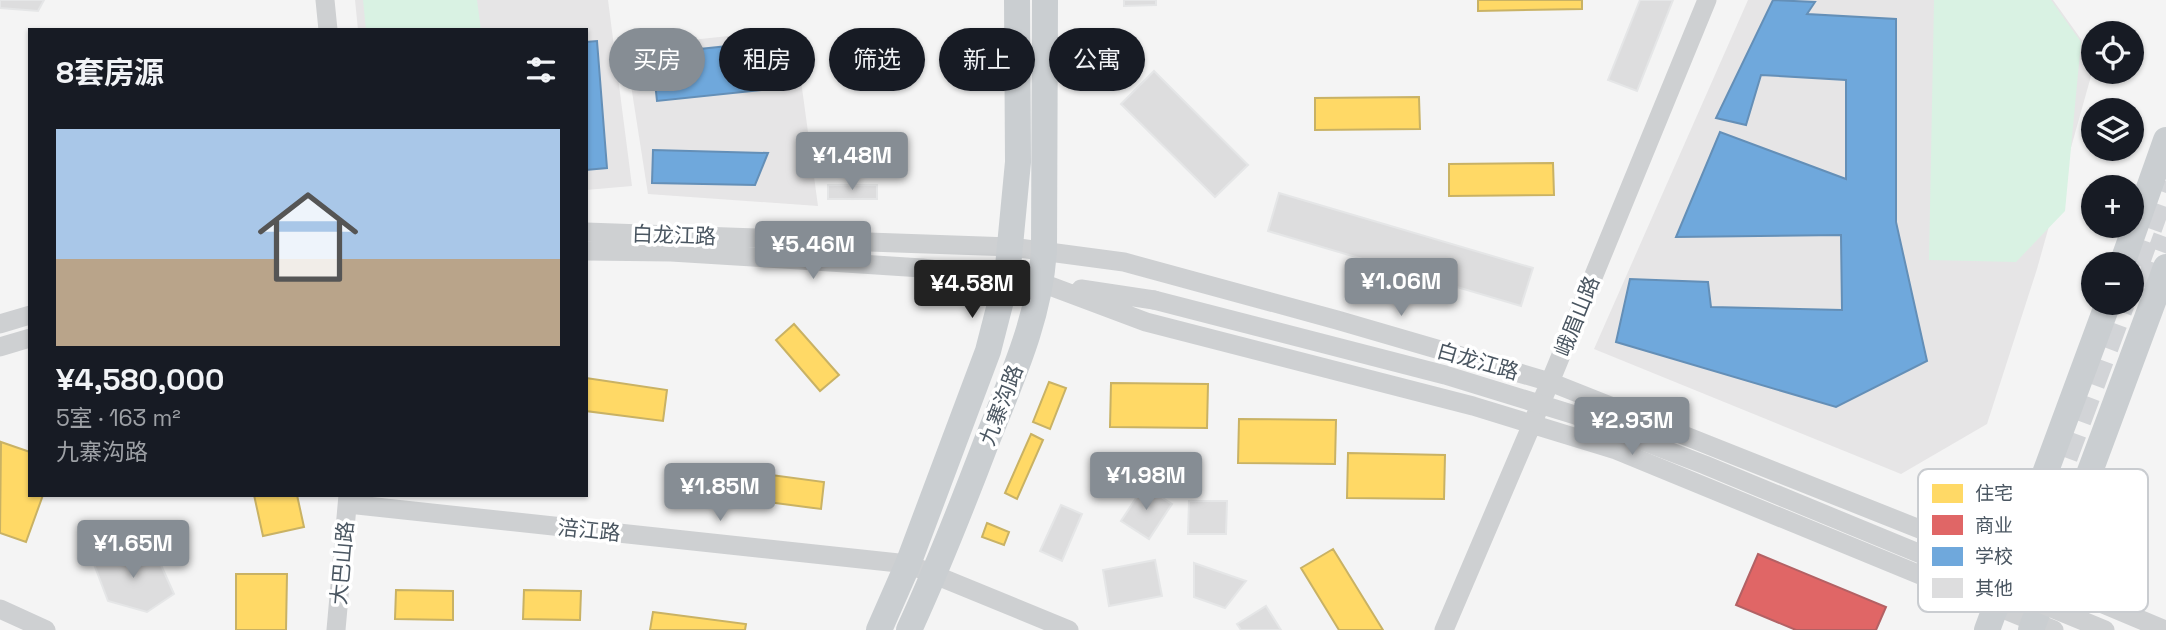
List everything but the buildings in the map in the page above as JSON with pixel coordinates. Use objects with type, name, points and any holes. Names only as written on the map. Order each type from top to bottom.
[{"type":"main road","name":"九寨沟路","points":[[879,630],[908,564],[988,351],[1007,277],[1018,162],[1017,0]]},
{"type":"main road","name":"九寨沟路","points":[[909,630],[1020,358],[1042,283],[1045,0]]},
{"type":"main road","points":[[2126,252],[2166,140]]},
{"type":"main road","points":[[2091,469],[2166,267]]},
{"type":"main road","points":[[2046,469],[2104,315]]},
{"type":"street","points":[[325,0],[328,28]]},
{"type":"street","name":"峨眉山路","points":[[1444,630],[1550,382],[1707,0]]},
{"type":"street","name":"白龙江路","points":[[588,232],[1011,247],[1124,262],[1550,382],[1918,528]]},
{"type":"street","name":"白龙江路","points":[[588,251],[671,252],[799,260],[1007,277],[1042,283],[1146,322],[1460,403],[1616,450],[1918,585]]},
{"type":"street","points":[[1042,283],[1154,300],[1445,375],[1574,415],[1705,465],[1918,553]]},
{"type":"street","points":[[0,324],[28,316]]},
{"type":"street","points":[[0,346],[28,339]]},
{"type":"street","name":"涪江路","points":[[348,500],[908,564],[1069,630]]},
{"type":"street","name":"大巴山路","points":[[336,630],[348,500]]},
{"type":"street","points":[[0,609],[46,630]]},
{"type":"street","points":[[2061,612],[2105,630]]},
{"type":"street","name":"白龙江路","points":[[2122,612],[2165,630]]},
{"type":"street","name":"白龙江路","points":[[1992,618],[2038,628]]},
{"type":"shaded area","points":[[355,0],[608,0],[612,28],[609,28],[609,91],[620,91],[632,186],[588,190],[588,28],[358,28]]},
{"type":"shaded area","points":[[1748,0],[2053,0],[2081,39],[2081,84],[2089,84],[2085,98],[2081,98],[2081,112],[2037,269],[1987,424],[1901,474],[1594,349]]},
{"type":"shaded area","points":[[719,37],[719,91],[802,91],[818,206],[648,194],[632,91],[705,91],[705,38]]},
{"type":"green space","points":[[363,0],[477,0],[481,28],[366,28]]},
{"type":"green space","points":[[1934,0],[2051,0],[2081,42],[2065,211],[2016,262],[1929,260]]},
{"type":"tunnel","points":[[2141,252],[2166,181]]},
{"type":"tunnel","points":[[2147,288],[2166,237]]},
{"type":"tunnel","points":[[2060,469],[2118,315]]}]
